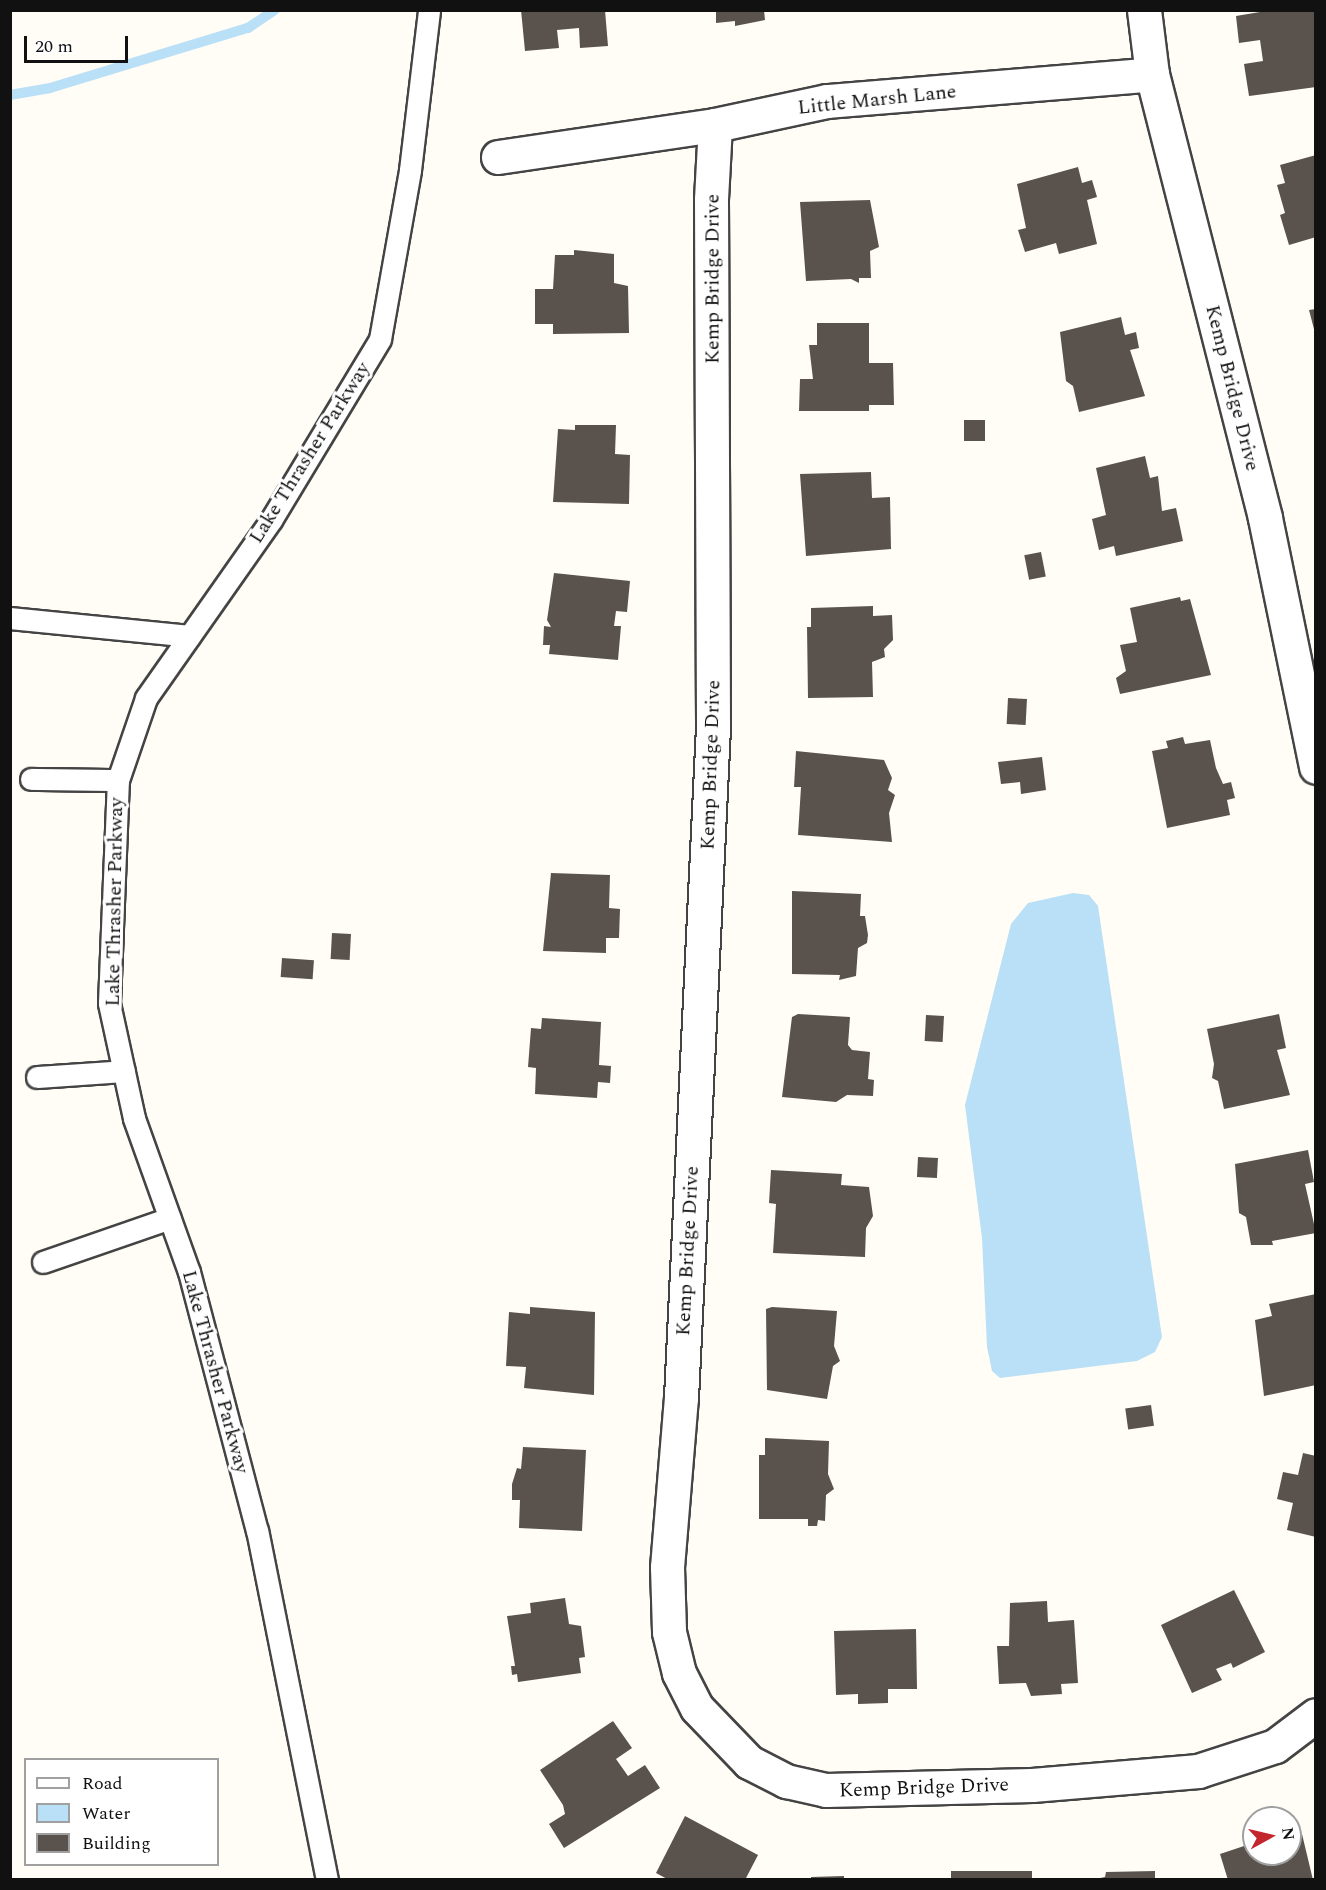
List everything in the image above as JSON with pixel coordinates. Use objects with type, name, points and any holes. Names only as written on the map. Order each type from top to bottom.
[{"type":"street","name":"Kemp Bridge Drive","points":[[1144,10],[1152,74],[1265,518],[1316,767]]},
{"type":"street","name":"Little Marsh Lane","points":[[498,157],[715,125],[827,101],[1152,74]]},
{"type":"street","name":"Kemp Bridge Drive","points":[[715,125],[711,200],[713,727],[681,1397],[667,1567],[669,1632],[679,1673],[697,1708],[749,1762],[786,1781],[826,1790],[1021,1785],[1198,1771],[1275,1746],[1316,1715]]},
{"type":"lane","name":"Lake Thrasher Parkway","points":[[327,1880],[257,1531],[189,1272],[134,1118],[109,1003],[118,780],[146,698],[271,520],[380,339],[410,170],[429,10]]},
{"type":"lane","points":[[10,618],[189,636]]},
{"type":"lane","points":[[31,779],[118,780]]},
{"type":"lane","points":[[37,1077],[124,1071]]},
{"type":"lane","points":[[43,1262],[170,1218]]},
{"type":"water","points":[[1073,893],[1089,895],[1098,906],[1162,1337],[1155,1352],[1137,1361],[1000,1378],[992,1371],[987,1347],[982,1238],[965,1105],[1011,924],[1028,903]]},
{"type":"building","points":[[521,10],[605,10],[608,46],[580,48],[579,28],[557,30],[559,48],[525,51]]},
{"type":"building","points":[[716,10],[764,10],[765,20],[735,26],[735,21],[716,23]]},
{"type":"building","points":[[1272,10],[1316,10],[1316,87],[1249,96],[1244,64],[1263,61],[1260,40],[1239,43],[1236,16]]},
{"type":"building","points":[[1316,155],[1316,237],[1289,245],[1280,215],[1285,213],[1277,185],[1285,183],[1280,165]]},
{"type":"building","points":[[1078,167],[1082,183],[1092,180],[1097,197],[1087,200],[1097,244],[1059,254],[1056,243],[1025,252],[1018,230],[1026,228],[1017,184]]},
{"type":"building","points":[[870,200],[879,247],[870,251],[871,278],[859,278],[859,283],[851,279],[806,281],[800,202]]},
{"type":"building","points":[[574,250],[614,254],[614,283],[628,286],[629,333],[553,334],[553,324],[535,324],[535,289],[553,289],[555,255],[574,255]]},
{"type":"building","points":[[1316,309],[1316,333],[1315,333],[1309,310]]},
{"type":"building","points":[[1121,317],[1125,335],[1136,332],[1139,348],[1130,350],[1145,396],[1079,412],[1073,386],[1066,381],[1060,332]]},
{"type":"building","points":[[817,323],[869,323],[869,363],[893,363],[894,405],[869,405],[869,411],[799,411],[800,379],[813,379],[809,345],[817,345]]},
{"type":"building","points":[[964,420],[985,420],[985,441],[964,441]]},
{"type":"building","points":[[575,425],[616,425],[615,454],[630,455],[629,504],[553,502],[558,429],[575,430]]},
{"type":"building","points":[[1145,456],[1150,478],[1158,476],[1162,511],[1176,508],[1183,541],[1116,556],[1114,546],[1099,550],[1092,519],[1106,515],[1096,468]]},
{"type":"building","points":[[871,472],[872,498],[890,497],[891,549],[806,556],[800,474]]},
{"type":"building","points":[[1041,552],[1046,577],[1029,580],[1024,555]]},
{"type":"building","points":[[554,573],[630,581],[627,612],[616,611],[614,626],[621,626],[618,660],[549,654],[550,645],[543,645],[544,626],[551,627],[547,620]]},
{"type":"building","points":[[1180,597],[1181,601],[1190,599],[1211,675],[1120,694],[1116,678],[1126,671],[1120,645],[1137,642],[1130,608]]},
{"type":"building","points":[[873,606],[873,616],[892,615],[893,640],[884,649],[885,657],[872,662],[873,697],[808,698],[807,627],[811,627],[811,608]]},
{"type":"building","points":[[1008,698],[1027,699],[1026,725],[1007,724]]},
{"type":"building","points":[[1183,737],[1185,744],[1210,740],[1216,768],[1223,784],[1231,782],[1235,798],[1227,800],[1230,815],[1167,828],[1152,751],[1168,748],[1166,741]]},
{"type":"building","points":[[796,751],[884,760],[892,778],[888,790],[895,795],[889,813],[892,842],[798,835],[801,787],[794,787]]},
{"type":"building","points":[[1042,757],[1046,790],[1021,794],[1020,782],[1001,784],[998,762]]},
{"type":"building","points":[[551,873],[610,875],[609,908],[620,909],[619,938],[606,938],[606,953],[543,951]]},
{"type":"building","points":[[792,891],[861,894],[860,916],[865,916],[868,935],[867,943],[858,948],[856,976],[839,980],[840,975],[792,974]]},
{"type":"building","points":[[332,933],[351,934],[350,960],[331,959]]},
{"type":"building","points":[[282,958],[314,960],[313,979],[281,977]]},
{"type":"building","points":[[798,1014],[850,1017],[848,1045],[852,1050],[870,1052],[868,1079],[874,1080],[873,1096],[847,1095],[836,1102],[782,1097],[792,1017]]},
{"type":"building","points":[[1279,1014],[1286,1048],[1277,1050],[1290,1095],[1224,1109],[1218,1081],[1212,1078],[1214,1064],[1207,1029]]},
{"type":"building","points":[[926,1015],[944,1016],[943,1042],[925,1041]]},
{"type":"building","points":[[542,1018],[601,1022],[599,1065],[611,1066],[610,1083],[598,1082],[597,1098],[535,1094],[536,1068],[528,1067],[531,1028],[541,1029]]},
{"type":"building","points":[[1308,1150],[1314,1182],[1305,1184],[1316,1233],[1272,1241],[1273,1245],[1251,1245],[1246,1217],[1239,1213],[1235,1164]]},
{"type":"building","points":[[918,1157],[938,1158],[937,1178],[917,1177]]},
{"type":"building","points":[[771,1170],[842,1174],[841,1185],[869,1187],[873,1216],[866,1228],[865,1257],[773,1253],[776,1204],[769,1203]]},
{"type":"building","points":[[1316,1294],[1316,1385],[1264,1396],[1255,1320],[1272,1316],[1269,1304]]},
{"type":"building","points":[[530,1307],[595,1312],[594,1395],[524,1388],[526,1367],[506,1366],[509,1312],[530,1314]]},
{"type":"building","points":[[772,1307],[837,1311],[834,1346],[840,1361],[833,1366],[827,1399],[767,1390],[766,1309]]},
{"type":"building","points":[[1151,1405],[1154,1426],[1128,1429],[1125,1409]]},
{"type":"building","points":[[765,1438],[829,1441],[828,1474],[834,1489],[826,1495],[825,1521],[818,1520],[817,1526],[808,1526],[808,1519],[759,1519],[759,1455],[765,1455]]},
{"type":"building","points":[[523,1447],[586,1450],[582,1531],[519,1528],[520,1500],[512,1500],[512,1484],[517,1468],[521,1469]]},
{"type":"building","points":[[1303,1453],[1316,1456],[1316,1537],[1287,1530],[1293,1503],[1277,1499],[1283,1472],[1298,1475]]},
{"type":"building","points":[[1234,1590],[1265,1652],[1233,1668],[1231,1663],[1216,1669],[1222,1680],[1192,1693],[1161,1625]]},
{"type":"building","points":[[565,1598],[569,1624],[581,1626],[585,1657],[579,1658],[581,1673],[518,1682],[517,1674],[512,1675],[511,1666],[515,1666],[507,1616],[531,1613],[530,1603]]},
{"type":"building","points":[[1047,1601],[1048,1622],[1074,1620],[1078,1683],[1061,1684],[1062,1694],[1031,1696],[1026,1683],[999,1684],[997,1646],[1009,1646],[1010,1603]]},
{"type":"building","points":[[916,1629],[917,1689],[888,1689],[888,1703],[858,1704],[858,1694],[836,1695],[834,1631]]},
{"type":"building","points":[[613,1721],[632,1748],[616,1759],[628,1776],[645,1765],[660,1788],[564,1848],[549,1824],[565,1814],[563,1805],[540,1770]]},
{"type":"building","points":[[685,1816],[758,1855],[745,1880],[669,1880],[656,1873]]},
{"type":"building","points":[[1302,1834],[1313,1880],[1228,1880],[1220,1854],[1242,1847],[1242,1866],[1302,1866]]},
{"type":"building","points":[[951,1871],[1032,1871],[1032,1880],[951,1880]]},
{"type":"building","points":[[1155,1871],[1155,1880],[1091,1880],[1105,1877],[1106,1872]]},
{"type":"building","points":[[844,1876],[844,1880],[811,1880],[811,1877]]},
{"type":"waterway","points":[[10,95],[50,88],[248,28],[275,10]]}]
